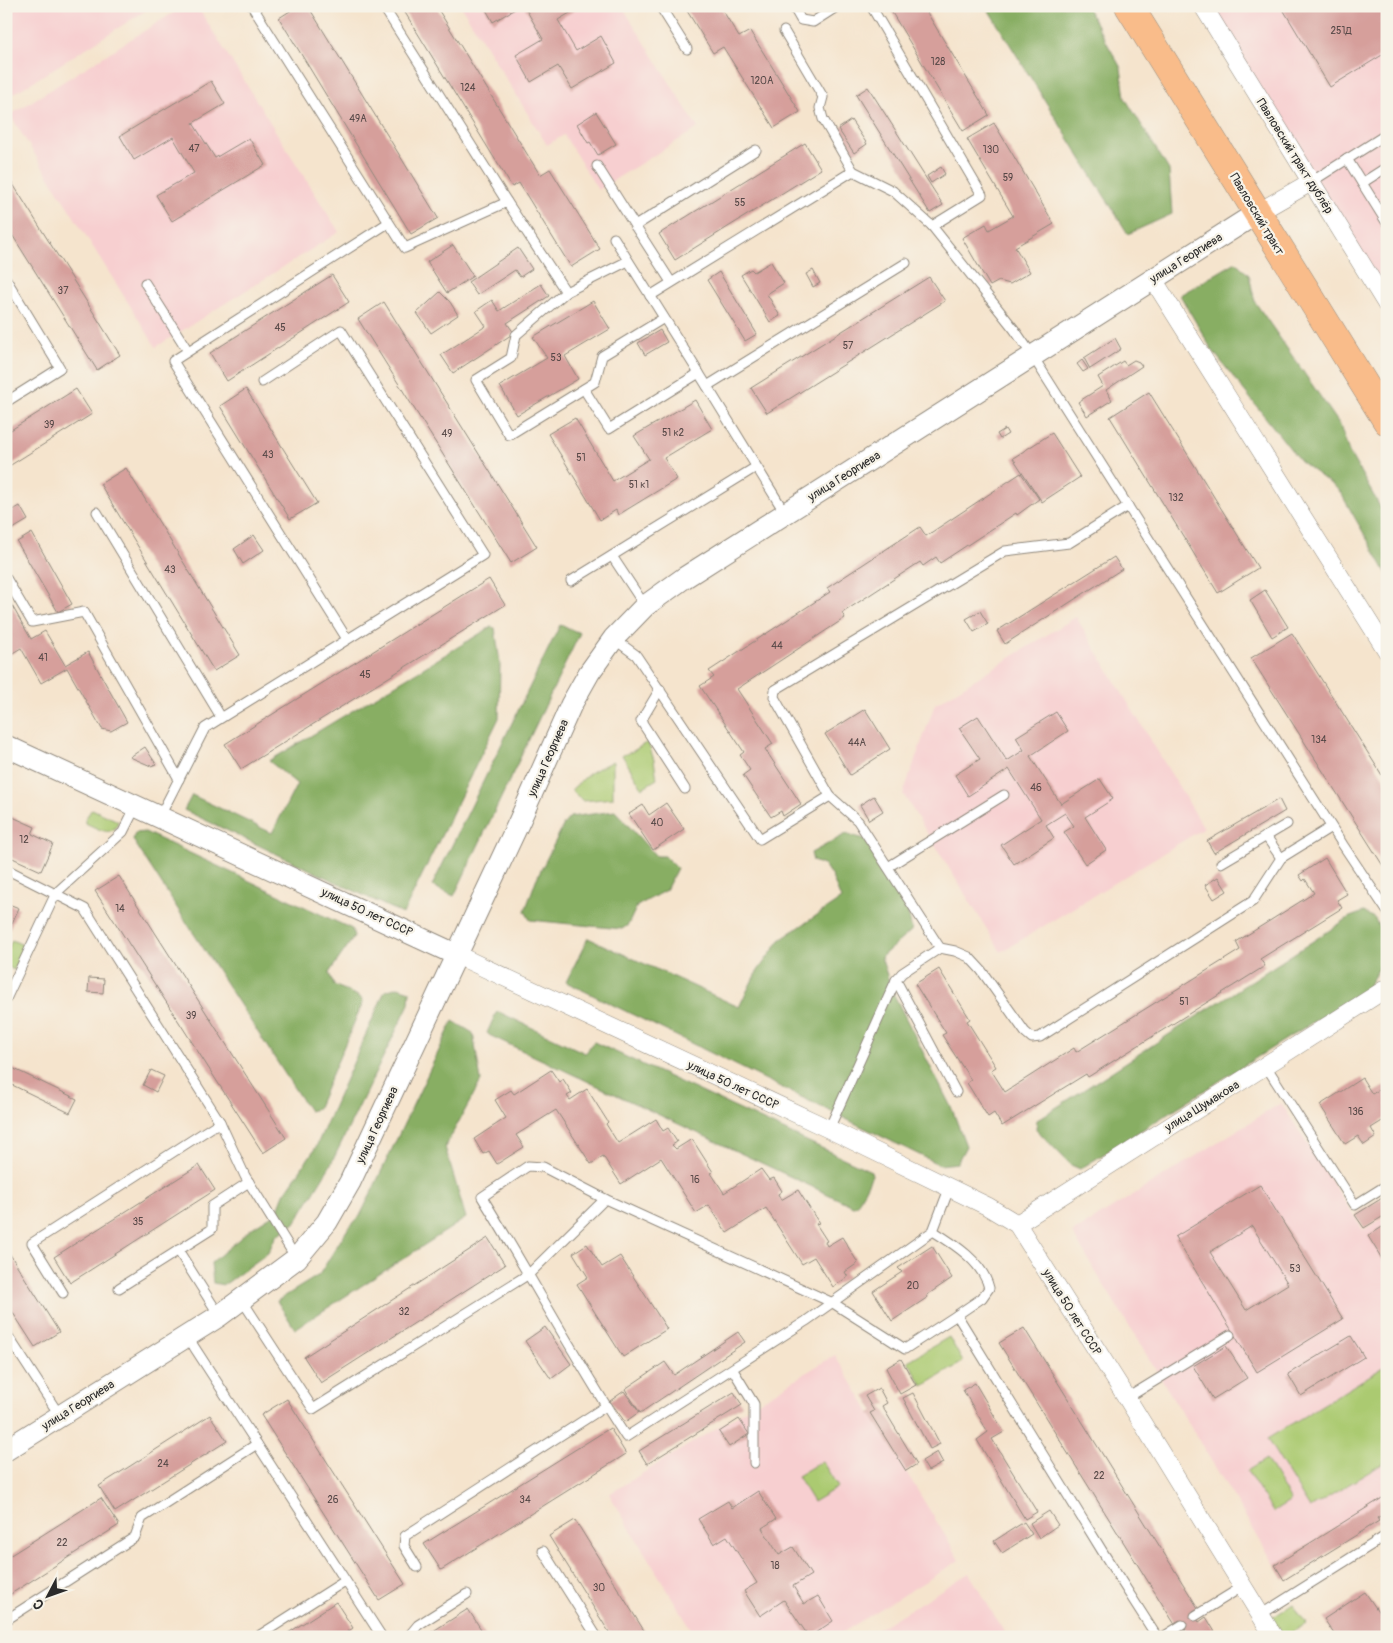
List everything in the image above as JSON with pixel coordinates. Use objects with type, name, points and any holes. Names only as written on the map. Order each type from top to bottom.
[{"type":"main road","name":"Павловский тракт","points":[[1129,6],[1387,421]]},
{"type":"street","name":"Павловский тракт дублёр","points":[[1203,6],[1387,305]]},
{"type":"street","points":[[1257,213],[1310,182]]},
{"type":"street","name":"улица Георгиева","points":[[6,1450],[242,1300],[297,1258],[327,1222],[350,1182],[519,822],[571,705],[589,673],[614,638],[645,606],[684,578],[785,513],[1257,213]]},
{"type":"street","points":[[1153,279],[1387,651]]},
{"type":"street","name":"улица 50 лет СССР","points":[[6,746],[828,1129],[987,1206],[1017,1224],[1274,1637]]},
{"type":"street","name":"улица Шумакова","points":[[1017,1224],[1387,988]]},
{"type":"lane","points":[[252,6],[405,248],[506,202]]},
{"type":"lane","points":[[383,6],[506,202],[566,292]]},
{"type":"lane","points":[[660,6],[687,49]]},
{"type":"lane","points":[[793,6],[801,20],[813,22],[838,6]]},
{"type":"lane","points":[[871,6],[982,195],[932,226]]},
{"type":"lane","points":[[784,32],[823,97],[820,108],[823,119],[853,171],[893,191],[932,226],[1014,329],[1032,355],[1331,827],[1387,912]]},
{"type":"lane","points":[[1310,182],[1387,134]]},
{"type":"lane","points":[[636,226],[756,150]]},
{"type":"lane","points":[[1347,159],[1387,223]]},
{"type":"lane","points":[[597,166],[671,282]]},
{"type":"lane","points":[[1362,183],[1387,167]]},
{"type":"lane","points":[[650,296],[853,171]]},
{"type":"lane","points":[[348,639],[173,360],[388,223]]},
{"type":"lane","points":[[614,238],[708,386],[785,513]]},
{"type":"lane","points":[[628,261],[566,292],[516,335],[510,358],[476,380],[509,434],[595,382],[602,356],[664,318]]},
{"type":"lane","points":[[708,386],[906,263]]},
{"type":"lane","points":[[6,279],[60,368],[6,402]]},
{"type":"lane","points":[[145,283],[188,351]]},
{"type":"lane","points":[[160,817],[205,728],[483,555],[341,330],[262,382]]},
{"type":"lane","points":[[584,389],[609,429],[699,373]]},
{"type":"lane","points":[[571,581],[756,467]]},
{"type":"lane","points":[[940,948],[858,821],[830,796],[774,697],[776,690],[1005,551],[1068,543],[1128,506]]},
{"type":"lane","points":[[97,512],[221,717]]},
{"type":"lane","points":[[612,556],[645,606]]},
{"type":"lane","points":[[6,578],[32,622],[84,612],[179,779]]},
{"type":"lane","points":[[614,638],[636,655],[760,839],[830,796]]},
{"type":"lane","points":[[660,690],[641,721],[685,789]]},
{"type":"lane","points":[[888,867],[1004,795]]},
{"type":"lane","points":[[6,999],[56,893],[123,832],[136,805]]},
{"type":"lane","points":[[1221,863],[1288,824]]},
{"type":"lane","points":[[828,1129],[896,980],[902,973],[940,948],[955,951],[969,957],[981,970],[1025,1032],[1032,1038],[1040,1037],[1254,901],[1280,858],[1331,827]]},
{"type":"lane","points":[[1266,836],[1280,858]]},
{"type":"lane","points":[[6,869],[85,909],[220,1122],[249,1182],[297,1258]]},
{"type":"lane","points":[[896,980],[956,1092]]},
{"type":"lane","points":[[1266,1066],[1355,1205],[1387,1185]]},
{"type":"lane","points":[[63,1293],[32,1243],[220,1122]]},
{"type":"lane","points":[[933,1230],[961,1249],[986,1278],[989,1288],[982,1298],[904,1349],[833,1303],[605,1199],[543,1167],[528,1166],[482,1197],[626,1437],[833,1303],[933,1230],[949,1189]]},
{"type":"lane","points":[[119,1288],[212,1229],[212,1206],[249,1182]]},
{"type":"lane","points":[[242,1300],[313,1409],[529,1274],[605,1199]]},
{"type":"lane","points":[[178,1250],[219,1316]]},
{"type":"lane","points":[[958,1315],[1157,1637]]},
{"type":"lane","points":[[6,1333],[60,1416]]},
{"type":"lane","points":[[1127,1398],[1230,1335]]},
{"type":"lane","points":[[187,1336],[382,1637]]},
{"type":"lane","points":[[732,1370],[754,1404],[754,1463]]},
{"type":"lane","points":[[416,1567],[404,1546],[405,1536],[606,1406]]},
{"type":"lane","points":[[6,1620],[135,1537],[142,1518],[257,1444]]},
{"type":"lane","points":[[1260,1615],[1387,1534]]},
{"type":"lane","points":[[542,1551],[597,1637]]},
{"type":"lane","points":[[257,1637],[345,1581]]},
{"type":"lane","points":[[1196,1616],[1242,1586]]},
{"type":"lane","points":[[408,1637],[418,1625],[467,1594]]},
{"type":"lane","points":[[1163,1637],[1182,1624]]},
{"type":"shaded area","points":[[6,6],[153,6],[10,96],[6,90]]},
{"type":"shaded area","points":[[184,6],[197,6],[339,232],[156,347],[10,115]]},
{"type":"shaded area","points":[[461,6],[622,6],[698,128],[598,190],[564,135],[547,145]]},
{"type":"shaded area","points":[[1205,6],[1387,6],[1387,302]]},
{"type":"shaded area","points":[[1076,617],[1204,828],[1001,952],[903,794],[935,704]]},
{"type":"shaded area","points":[[1281,1103],[1363,1230],[1387,1216],[1387,1495],[1275,1565],[1072,1233]]},
{"type":"shaded area","points":[[835,1355],[960,1560],[835,1637],[696,1637],[609,1494]]},
{"type":"shaded area","points":[[969,1573],[1007,1637],[865,1637]]},
{"type":"green space","points":[[986,6],[1086,6],[1121,68],[1125,98],[1169,170],[1172,214],[1128,234]]},
{"type":"green space","points":[[1236,262],[1249,275],[1255,302],[1340,425],[1349,452],[1387,519],[1387,574],[1339,490],[1300,461],[1212,350],[1180,295]]},
{"type":"green space","points":[[560,625],[580,633],[454,896],[432,886]]},
{"type":"green space","points":[[491,627],[495,628],[500,663],[499,718],[403,914],[184,810],[192,795],[272,833],[297,784],[269,761]]},
{"type":"green space","points":[[648,742],[654,760],[657,779],[642,788],[622,755]]},
{"type":"green space","points":[[613,761],[613,798],[583,801],[571,790],[591,772]]},
{"type":"green space","points":[[92,809],[118,821],[116,827],[113,830],[105,831],[85,823],[85,819]]},
{"type":"green space","points":[[615,811],[656,856],[665,856],[677,868],[666,890],[637,906],[628,925],[622,929],[530,920],[525,911],[536,880],[564,824],[570,817]]},
{"type":"green space","points":[[145,832],[352,929],[354,937],[329,973],[334,985],[360,997],[363,1002],[317,1109],[309,1111],[133,840],[135,833]]},
{"type":"green space","points":[[846,834],[865,839],[889,882],[906,904],[912,930],[881,957],[893,993],[952,1109],[966,1146],[957,1163],[940,1165],[566,982],[588,938],[739,1007],[755,975],[780,940],[841,899],[825,866],[813,861],[811,853]]},
{"type":"green space","points":[[1364,912],[1375,919],[1381,931],[1385,952],[1378,970],[1367,988],[1080,1169],[1071,1165],[1036,1129],[1037,1120],[1350,917]]},
{"type":"green space","points":[[12,940],[25,946],[14,970],[6,966],[6,952]]},
{"type":"green space","points":[[398,987],[410,991],[409,1004],[330,1166],[295,1223],[276,1236],[268,1253],[224,1285],[213,1283],[211,1263],[252,1228],[277,1212],[284,1194],[316,1147],[385,991]]},
{"type":"green space","points":[[499,1012],[585,1053],[594,1042],[871,1171],[872,1175],[857,1205],[853,1206],[489,1035],[487,1033],[496,1013]]},
{"type":"green space","points":[[453,1021],[473,1033],[481,1081],[445,1147],[466,1218],[295,1329],[277,1301],[319,1275],[347,1230],[360,1216]]},
{"type":"green space","points":[[949,1337],[963,1362],[923,1386],[908,1361]]},
{"type":"green space","points":[[1387,1365],[1387,1461],[1310,1508],[1267,1439]]},
{"type":"green space","points":[[1266,1459],[1291,1501],[1273,1512],[1247,1471]]},
{"type":"green space","points":[[822,1461],[838,1487],[813,1502],[797,1476]]},
{"type":"green space","points":[[1293,1604],[1306,1624],[1284,1637],[1272,1618]]},
{"type":"building","points":[[298,6],[308,6],[438,218],[411,234],[279,18]]},
{"type":"building","points":[[401,6],[436,6],[540,175],[550,169],[600,249],[571,267],[519,183],[512,187]]},
{"type":"building","points":[[484,6],[520,6],[493,22]]},
{"type":"building","points":[[524,6],[582,6],[558,20],[576,51],[601,36],[616,63],[572,89],[558,66],[531,82],[516,55],[543,39]]},
{"type":"building","points":[[684,6],[720,6],[739,37],[750,31],[800,112],[774,128],[723,47],[713,53]]},
{"type":"building","points":[[888,6],[923,6],[989,115],[963,131]]},
{"type":"building","points":[[1281,6],[1386,6],[1387,52],[1330,87]]},
{"type":"building","points":[[211,81],[225,104],[193,123],[215,158],[249,138],[265,165],[172,221],[156,195],[194,173],[173,137],[134,160],[120,136]]},
{"type":"building","points":[[868,87],[943,205],[930,213],[856,95]]},
{"type":"building","points":[[596,112],[616,144],[598,155],[590,142],[588,143],[577,124]]},
{"type":"building","points":[[851,120],[867,144],[854,153],[838,129]]},
{"type":"building","points":[[994,123],[1054,224],[1015,247],[1030,272],[1010,284],[999,281],[990,286],[962,238],[986,224],[989,230],[1013,216],[967,139]]},
{"type":"building","points":[[805,143],[821,169],[675,260],[659,234]]},
{"type":"building","points":[[941,167],[945,174],[931,183],[927,176]]},
{"type":"building","points":[[6,173],[120,355],[97,370],[6,225]]},
{"type":"building","points":[[453,245],[473,276],[447,293],[427,262]]},
{"type":"building","points":[[518,248],[532,269],[520,277],[515,270],[477,295],[468,282]]},
{"type":"building","points":[[771,262],[784,283],[767,294],[780,316],[770,322],[741,275],[751,269],[754,272]]},
{"type":"building","points":[[813,270],[820,283],[813,287],[806,274]]},
{"type":"building","points":[[719,272],[757,334],[745,341],[707,280]]},
{"type":"building","points":[[332,275],[349,302],[227,381],[210,353]]},
{"type":"building","points":[[929,277],[945,301],[767,413],[751,388]]},
{"type":"building","points":[[541,284],[549,296],[507,323],[514,333],[453,373],[441,355],[486,326],[476,311],[492,300],[499,311]]},
{"type":"building","points":[[440,292],[450,302],[458,315],[431,333],[417,313]]},
{"type":"building","points":[[593,301],[610,329],[565,356],[578,379],[517,415],[500,386],[547,358],[533,337]]},
{"type":"building","points":[[384,302],[537,547],[511,563],[358,319]]},
{"type":"building","points":[[660,330],[667,342],[645,355],[638,343]]},
{"type":"building","points":[[1115,338],[1121,349],[1090,369],[1084,358]]},
{"type":"building","points":[[1082,360],[1088,369],[1083,372],[1077,364]]},
{"type":"building","points":[[1134,360],[1142,366],[1106,390],[1112,400],[1087,416],[1078,402],[1103,386],[1098,377],[1123,361],[1126,365]]},
{"type":"building","points":[[76,389],[92,414],[6,468],[6,433]]},
{"type":"building","points":[[246,389],[317,503],[290,519],[220,406]]},
{"type":"building","points":[[1149,392],[1258,568],[1218,593],[1110,417]]},
{"type":"building","points":[[695,400],[712,429],[664,458],[677,479],[618,515],[616,510],[600,520],[548,434],[575,418],[613,481],[649,459],[634,436]]},
{"type":"building","points":[[1005,429],[1008,434],[1000,439],[997,434]]},
{"type":"building","points":[[1052,433],[1080,477],[1042,502],[1013,458]]},
{"type":"building","points":[[126,468],[240,655],[214,671],[100,484]]},
{"type":"building","points":[[1021,473],[1039,499],[940,563],[936,557],[923,566],[920,562],[842,613],[845,618],[737,689],[773,744],[765,749],[801,804],[783,816],[781,811],[771,817],[743,775],[750,770],[740,755],[744,752],[700,686],[714,677],[709,671],[830,592],[827,588],[920,527],[926,536]]},
{"type":"building","points":[[20,506],[28,520],[6,533],[6,514]]},
{"type":"building","points":[[32,533],[72,604],[58,612],[17,542]]},
{"type":"building","points":[[254,535],[264,550],[243,564],[234,549]]},
{"type":"building","points":[[1114,557],[1122,569],[1005,644],[997,631]]},
{"type":"building","points":[[489,579],[505,605],[241,769],[225,744]]},
{"type":"building","points":[[1265,590],[1288,627],[1272,637],[1250,600]]},
{"type":"building","points":[[11,604],[31,639],[45,631],[65,665],[88,652],[127,722],[111,731],[102,729],[67,668],[41,683],[21,648],[6,657],[6,606]]},
{"type":"building","points":[[980,611],[988,624],[974,632],[966,619]]},
{"type":"building","points":[[1292,633],[1387,783],[1387,872],[1251,658]]},
{"type":"building","points":[[865,709],[890,749],[850,775],[825,734]]},
{"type":"building","points":[[1056,712],[1068,731],[1030,756],[1061,804],[1100,779],[1113,799],[1085,817],[1106,850],[1085,864],[1064,832],[1074,826],[1065,813],[1046,825],[1054,838],[1014,864],[1001,845],[1041,819],[1009,769],[968,796],[955,775],[980,759],[959,728],[978,716],[1007,761],[1024,750],[1016,737]]},
{"type":"building","points":[[145,747],[156,764],[151,766],[130,757]]},
{"type":"building","points":[[874,796],[883,811],[869,820],[860,805]]},
{"type":"building","points":[[1279,799],[1285,811],[1214,853],[1207,841]]},
{"type":"building","points":[[666,803],[684,829],[653,850],[629,814],[643,805],[649,815]]},
{"type":"building","points":[[6,814],[35,827],[32,834],[53,844],[41,871],[6,855]]},
{"type":"building","points":[[1325,858],[1347,894],[1337,900],[1342,908],[1260,959],[1265,966],[1088,1077],[1086,1074],[1002,1126],[994,1113],[988,1117],[967,1083],[971,1080],[942,1035],[946,1033],[915,984],[939,969],[970,1019],[967,1021],[996,1067],[991,1070],[1005,1092],[1074,1048],[1076,1052],[1240,950],[1236,942],[1314,893],[1305,879],[1303,881],[1299,875]]},
{"type":"building","points":[[119,876],[286,1138],[263,1153],[95,891]]},
{"type":"building","points":[[1218,877],[1227,891],[1214,899],[1205,885]]},
{"type":"building","points":[[6,903],[19,908],[6,936]]},
{"type":"building","points":[[89,978],[104,979],[103,993],[88,992]]},
{"type":"building","points":[[6,1065],[77,1099],[70,1113],[6,1082]]},
{"type":"building","points":[[151,1070],[164,1076],[156,1092],[143,1085]]},
{"type":"building","points":[[551,1070],[559,1082],[563,1079],[572,1093],[567,1096],[570,1100],[587,1089],[608,1122],[606,1124],[618,1143],[656,1119],[663,1131],[668,1128],[677,1142],[672,1145],[676,1149],[692,1139],[724,1193],[761,1169],[769,1180],[774,1178],[782,1191],[778,1194],[781,1200],[798,1190],[819,1223],[816,1224],[827,1241],[825,1242],[827,1246],[842,1237],[858,1263],[845,1272],[848,1277],[833,1287],[814,1257],[802,1264],[766,1208],[727,1233],[709,1205],[696,1213],[661,1158],[621,1184],[603,1156],[591,1164],[556,1110],[516,1135],[524,1147],[497,1164],[489,1151],[483,1154],[474,1139],[506,1118],[495,1100],[511,1090],[514,1094]]},
{"type":"building","points":[[1362,1078],[1372,1094],[1387,1085],[1387,1118],[1371,1128],[1376,1137],[1364,1145],[1358,1136],[1345,1144],[1320,1105]]},
{"type":"building","points":[[199,1165],[215,1190],[70,1283],[54,1257]]},
{"type":"building","points":[[1260,1185],[1343,1319],[1257,1372],[1175,1237]],"holes":[[[1252,1226],[1288,1284],[1246,1310],[1210,1252]]]},
{"type":"building","points":[[1387,1195],[1387,1214],[1364,1228],[1355,1215]]},
{"type":"building","points":[[1387,1224],[1387,1267],[1368,1236]]},
{"type":"building","points":[[488,1238],[505,1265],[321,1383],[304,1357]]},
{"type":"building","points":[[587,1244],[602,1267],[620,1256],[667,1329],[623,1357],[577,1284],[588,1277],[573,1253]]},
{"type":"building","points":[[932,1246],[952,1278],[892,1321],[873,1291],[902,1272],[898,1268]]},
{"type":"building","points":[[6,1248],[59,1332],[35,1347],[6,1302]]},
{"type":"building","points":[[545,1327],[571,1364],[551,1379],[525,1341]]},
{"type":"building","points":[[1024,1328],[1198,1608],[1193,1611],[1195,1616],[1199,1622],[1206,1617],[1218,1637],[1181,1637],[1179,1634],[1186,1630],[1180,1620],[1174,1623],[999,1343]]},
{"type":"building","points":[[738,1332],[745,1342],[640,1413],[625,1389],[665,1362],[674,1375]]},
{"type":"building","points":[[1351,1336],[1364,1357],[1301,1396],[1288,1374]]},
{"type":"building","points":[[1226,1346],[1247,1378],[1213,1399],[1193,1366]]},
{"type":"building","points":[[901,1359],[916,1385],[900,1394],[886,1368]]},
{"type":"building","points":[[975,1383],[1004,1432],[992,1439],[1037,1512],[1025,1519],[977,1440],[988,1432],[963,1390]]},
{"type":"building","points":[[879,1388],[887,1403],[882,1406],[917,1464],[906,1471],[870,1413],[874,1411],[865,1396]]},
{"type":"building","points":[[624,1391],[639,1412],[625,1422],[610,1401]]},
{"type":"building","points":[[734,1392],[742,1405],[647,1464],[639,1451]]},
{"type":"building","points":[[913,1393],[940,1444],[930,1449],[903,1398]]},
{"type":"building","points":[[287,1399],[405,1584],[379,1600],[261,1415]]},
{"type":"building","points":[[210,1415],[227,1441],[115,1512],[99,1486]]},
{"type":"building","points":[[739,1419],[749,1434],[729,1447],[719,1432]]},
{"type":"building","points":[[610,1428],[626,1454],[441,1570],[424,1544]]},
{"type":"building","points":[[937,1452],[943,1463],[928,1471],[922,1461]]},
{"type":"building","points":[[758,1491],[776,1519],[762,1528],[779,1555],[793,1547],[811,1575],[793,1586],[804,1604],[818,1596],[833,1621],[809,1637],[784,1600],[760,1616],[744,1591],[757,1583],[727,1536],[714,1544],[698,1519],[728,1501],[732,1508]]},
{"type":"building","points":[[1387,1495],[1387,1512],[1377,1518],[1379,1521],[1284,1580],[1275,1565]]},
{"type":"building","points":[[101,1498],[119,1525],[6,1597],[6,1558]]},
{"type":"building","points":[[1049,1511],[1058,1525],[1039,1538],[1030,1523]]},
{"type":"building","points":[[575,1520],[648,1637],[612,1637],[549,1536]]},
{"type":"building","points":[[1024,1522],[1032,1534],[1002,1553],[994,1541]]},
{"type":"building","points":[[1365,1592],[1384,1620],[1387,1618],[1387,1637],[1336,1637],[1324,1619]]},
{"type":"building","points":[[336,1602],[353,1628],[340,1637],[282,1637]]},
{"type":"building","points":[[468,1609],[486,1637],[428,1637],[427,1635]]}]
